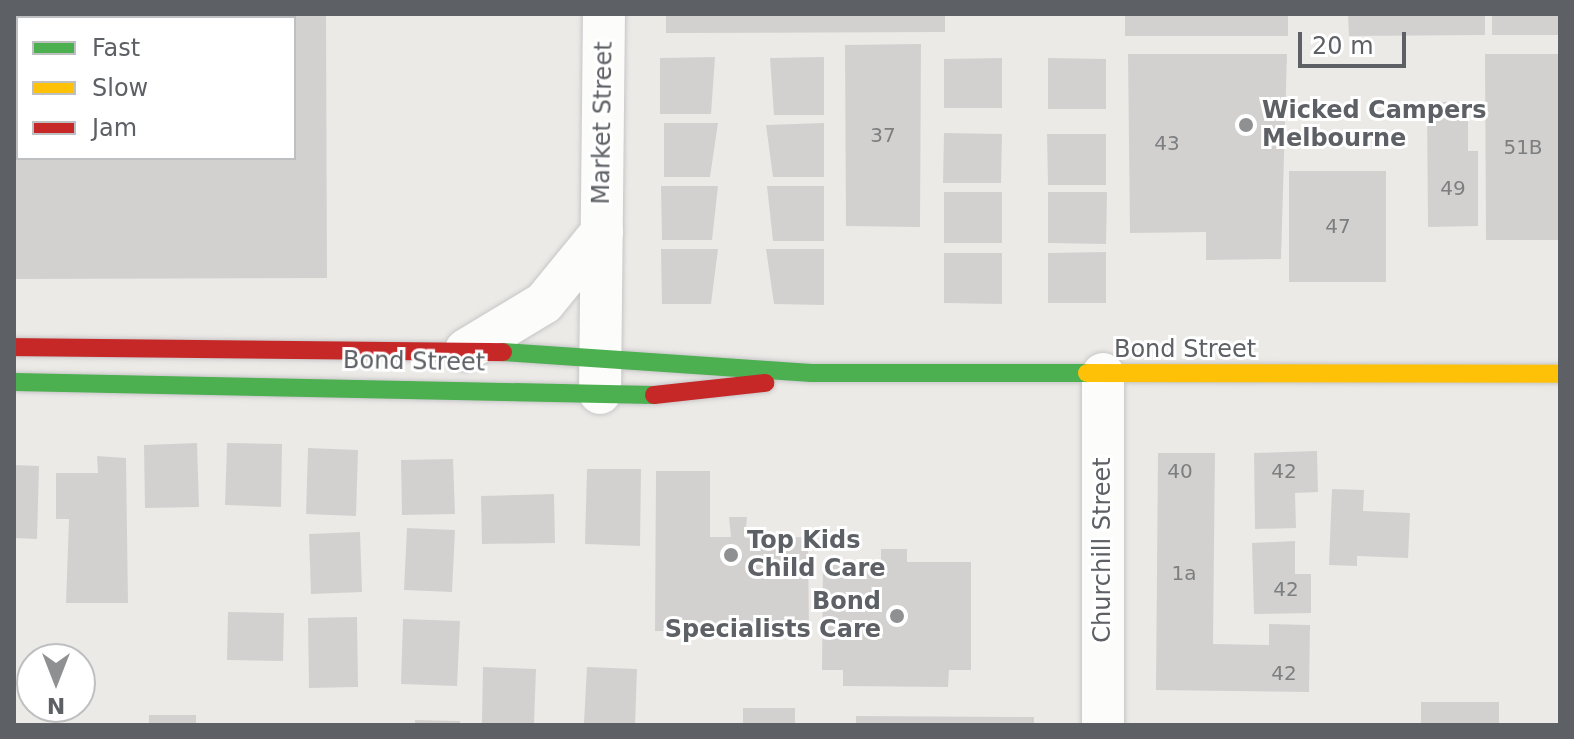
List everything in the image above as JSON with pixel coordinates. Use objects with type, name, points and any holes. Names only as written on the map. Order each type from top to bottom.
[{"type":"street","name":"Market Street","points":[[600,375],[604,14]]},
{"type":"street","name":"Market Street","points":[[466,350],[544,303],[602,232]]},
{"type":"street","name":"Bond Street","points":[[14,347],[466,350],[600,375],[689,396],[811,373]]},
{"type":"street","name":"Bond Street","points":[[14,382],[811,373],[1560,374]]},
{"type":"street","name":"Churchill Street","points":[[1103,374],[1103,725]]},
{"type":"building","points":[[14,14],[326,14],[327,278],[14,279]]},
{"type":"building","points":[[666,14],[945,14],[945,32],[666,33]]},
{"type":"building","points":[[1125,14],[1288,14],[1288,36],[1125,36]]},
{"type":"building","points":[[1348,14],[1485,14],[1485,35],[1349,36]]},
{"type":"building","points":[[1492,14],[1560,14],[1560,35],[1492,35]]},
{"type":"building","points":[[921,44],[920,227],[846,226],[845,45]]},
{"type":"building","points":[[1128,54],[1287,54],[1281,259],[1206,260],[1206,232],[1130,233]]},
{"type":"building","points":[[1485,54],[1560,54],[1560,240],[1486,240]]},
{"type":"building","points":[[715,57],[711,114],[660,114],[660,58]]},
{"type":"building","points":[[824,57],[824,115],[774,115],[770,58]]},
{"type":"building","points":[[1002,58],[1002,108],[944,108],[944,59]]},
{"type":"building","points":[[1048,58],[1106,59],[1106,109],[1048,109]]},
{"type":"building","points":[[1427,102],[1468,102],[1468,151],[1478,151],[1478,226],[1428,227]]},
{"type":"building","points":[[664,123],[718,123],[710,177],[664,177]]},
{"type":"building","points":[[824,123],[824,177],[773,177],[766,125]]},
{"type":"building","points":[[944,133],[1002,134],[1001,183],[943,183]]},
{"type":"building","points":[[1047,134],[1106,134],[1106,185],[1048,185]]},
{"type":"building","points":[[1289,171],[1386,171],[1386,282],[1289,282]]},
{"type":"building","points":[[661,186],[718,186],[712,240],[662,240]]},
{"type":"building","points":[[767,186],[824,186],[824,241],[773,241]]},
{"type":"building","points":[[944,192],[1002,192],[1002,243],[944,243]]},
{"type":"building","points":[[1048,192],[1107,192],[1106,244],[1048,243]]},
{"type":"building","points":[[661,249],[718,249],[711,304],[662,304]]},
{"type":"building","points":[[766,249],[824,249],[824,305],[774,304]]},
{"type":"building","points":[[1106,252],[1106,303],[1048,303],[1048,253]]},
{"type":"building","points":[[944,253],[1002,253],[1002,304],[944,303]]},
{"type":"building","points":[[197,443],[199,507],[145,508],[144,445]]},
{"type":"building","points":[[227,443],[282,444],[281,507],[225,505]]},
{"type":"building","points":[[308,448],[358,450],[356,516],[306,514]]},
{"type":"building","points":[[1317,451],[1318,492],[1295,493],[1296,528],[1255,529],[1254,453]]},
{"type":"building","points":[[1158,453],[1215,453],[1213,644],[1269,645],[1269,624],[1310,625],[1309,692],[1156,690]]},
{"type":"building","points":[[97,456],[126,458],[128,603],[66,603],[69,519],[56,519],[56,473],[98,473]]},
{"type":"building","points":[[453,459],[455,514],[402,515],[401,460]]},
{"type":"building","points":[[14,465],[39,466],[37,539],[14,538]]},
{"type":"building","points":[[587,469],[641,469],[640,546],[585,544]]},
{"type":"building","points":[[656,471],[710,471],[710,537],[731,537],[729,517],[747,517],[745,538],[808,537],[809,631],[655,631]]},
{"type":"building","points":[[1332,489],[1364,490],[1363,511],[1410,513],[1408,558],[1357,556],[1357,566],[1329,565]]},
{"type":"building","points":[[554,494],[555,543],[482,544],[481,496]]},
{"type":"building","points":[[407,528],[455,530],[452,592],[404,590]]},
{"type":"building","points":[[360,532],[362,592],[311,594],[309,534]]},
{"type":"building","points":[[1295,541],[1295,574],[1311,574],[1311,613],[1254,614],[1252,543]]},
{"type":"building","name":"Bond Specialists Care","points":[[881,549],[907,549],[907,562],[971,562],[971,670],[949,670],[948,687],[843,686],[843,670],[822,670],[823,562],[881,563]]},
{"type":"building","points":[[228,612],[284,613],[283,661],[227,660]]},
{"type":"building","points":[[357,617],[358,687],[309,688],[308,618]]},
{"type":"building","points":[[403,619],[460,621],[457,686],[401,684]]},
{"type":"building","points":[[483,667],[536,669],[534,724],[482,723]]},
{"type":"building","points":[[587,667],[637,669],[635,725],[584,723]]},
{"type":"building","points":[[1421,702],[1499,702],[1499,725],[1421,725]]},
{"type":"building","points":[[743,708],[795,708],[795,725],[743,725]]},
{"type":"building","points":[[149,715],[196,715],[196,725],[149,725]]},
{"type":"building","points":[[856,716],[1034,717],[1034,725],[856,725]]},
{"type":"building","points":[[415,720],[460,721],[460,725],[415,725]]},
{"type":"traffic: fast","points":[[503,352],[811,373],[1087,373]]},
{"type":"traffic: fast","points":[[14,382],[654,395]]},
{"type":"traffic: slow","points":[[1087,373],[1560,374]]},
{"type":"traffic: jam","points":[[14,347],[503,352]]},
{"type":"traffic: jam","points":[[654,395],[765,383]]},
{"type":"place","name":"Wicked Campers Melbourne","points":[[1246,125]]},
{"type":"place","name":"Top Kids Child Care","points":[[731,555]]},
{"type":"place","name":"Bond Specialists Care","points":[[897,616]]}]
